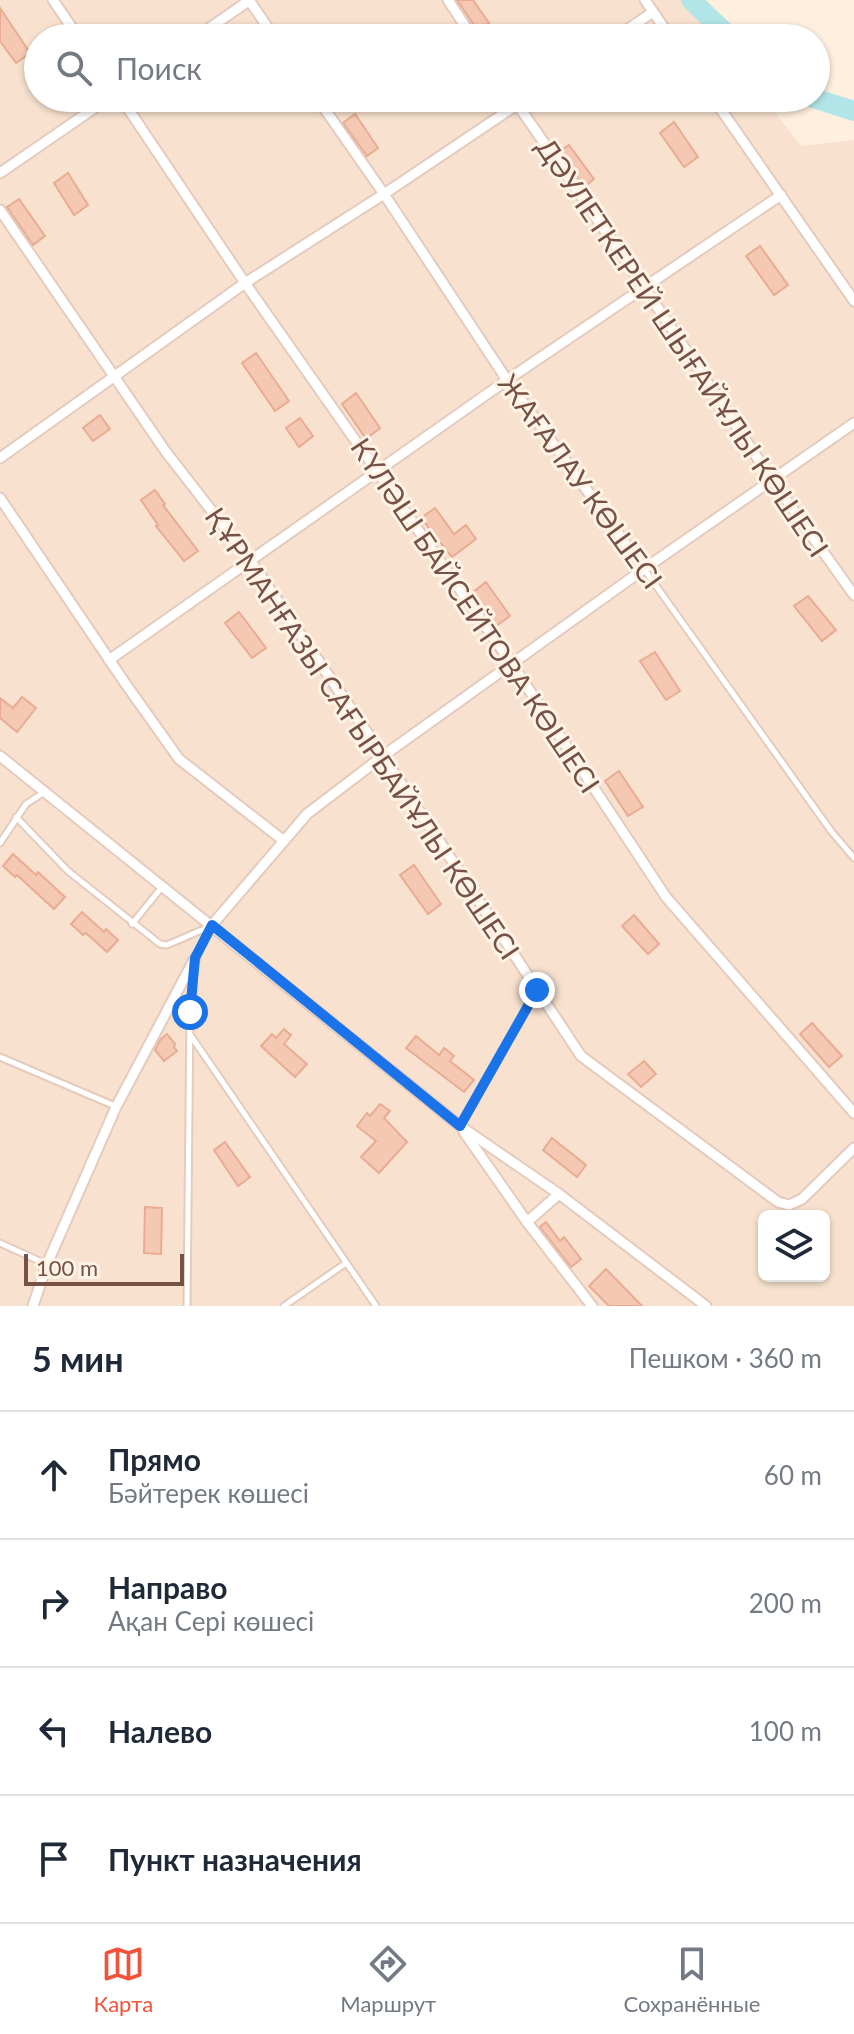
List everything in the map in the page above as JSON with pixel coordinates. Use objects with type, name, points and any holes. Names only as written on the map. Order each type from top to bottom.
[{"type":"street","points":[[53,0],[69,24]]},
{"type":"street","points":[[215,24],[250,0],[266,24]]},
{"type":"street","points":[[448,0],[464,24]]},
{"type":"street","points":[[645,0],[661,24]]},
{"type":"street","points":[[635,24],[653,12]]},
{"type":"street","points":[[0,173],[89,112]]},
{"type":"street","name":"КҮЛӘШ БАЙСЕЙТОВА КӨШЕСІ","points":[[130,112],[245,283],[512,664],[666,897],[854,1113]]},
{"type":"street","name":"ЖАҒАЛАУ КӨШЕСІ","points":[[327,112],[507,380],[644,569]]},
{"type":"street","points":[[0,458],[245,283],[384,194],[500,112]]},
{"type":"street","name":"ДӘУЛЕТКЕРЕЙ ШЫҒАЙҰЛЫ КӨШЕСІ","points":[[523,112],[772,480],[854,595]]},
{"type":"street","points":[[723,112],[854,301]]},
{"type":"street","points":[[109,660],[507,380],[781,195]]},
{"type":"street","name":"ҚҰРМАНҒАЗЫ САҒЫРБАЙҰЛЫ КӨШЕСІ","points":[[0,210],[166,452],[250,560],[581,1056],[778,1202],[789,1205],[802,1199],[854,1148]]},
{"type":"street","points":[[212,925],[307,814],[644,569],[854,423]]},
{"type":"street","points":[[0,498],[179,759],[284,841]]},
{"type":"street","points":[[0,756],[460,1126],[559,1194],[706,1306]]},
{"type":"street","points":[[33,1306],[47,1264],[116,1107],[195,958]]},
{"type":"street","points":[[460,1126],[527,1222],[592,1306]]},
{"type":"street","points":[[527,1222],[559,1194]]},
{"type":"lane","name":"ЖАҒАЛАУ КӨШЕСІ","points":[[644,569],[831,831],[854,858]]},
{"type":"lane","points":[[0,843],[26,804],[46,791]]},
{"type":"lane","points":[[16,817],[56,860],[160,944],[167,945],[212,925]]},
{"type":"lane","points":[[132,924],[163,886]]},
{"type":"lane","points":[[187,1306],[190,1012],[195,958],[212,925]]},
{"type":"lane","points":[[460,1126],[537,990]]},
{"type":"lane","points":[[190,1034],[376,1306]]},
{"type":"lane","points":[[0,1057],[116,1107]]},
{"type":"lane","points":[[0,1243],[47,1264]]},
{"type":"lane","points":[[284,1306],[346,1263]]},
{"type":"shaded area","points":[[0,0],[689,0],[707,24],[24,24],[24,112],[775,112],[801,146],[854,140],[854,1306],[0,1306]]},
{"type":"building","points":[[457,0],[473,0],[489,23],[473,24]]},
{"type":"building","points":[[0,8],[24,44],[24,57],[16,63],[0,41]]},
{"type":"building","points":[[355,114],[378,148],[367,156],[343,123]]},
{"type":"building","points":[[674,122],[698,157],[684,167],[660,133]]},
{"type":"building","points":[[569,145],[594,179],[584,187],[559,152]]},
{"type":"building","points":[[68,173],[88,205],[74,215],[54,183]]},
{"type":"building","points":[[19,199],[45,236],[33,245],[7,207]]},
{"type":"building","points":[[760,246],[788,285],[774,295],[746,256]]},
{"type":"building","points":[[256,353],[289,401],[275,411],[242,363]]},
{"type":"building","points":[[356,393],[380,428],[366,439],[342,404]]},
{"type":"building","points":[[100,415],[110,429],[93,441],[83,428]]},
{"type":"building","points":[[300,418],[313,436],[299,447],[286,428]]},
{"type":"building","points":[[155,490],[198,551],[184,561],[156,526],[141,500]]},
{"type":"building","points":[[435,508],[454,534],[466,525],[476,539],[452,557],[421,518]]},
{"type":"building","points":[[486,582],[510,616],[496,626],[472,593]]},
{"type":"building","points":[[808,596],[836,630],[822,641],[794,606]]},
{"type":"building","points":[[239,612],[266,648],[252,658],[225,623]]},
{"type":"building","points":[[655,652],[680,691],[666,700],[640,661]]},
{"type":"building","points":[[22,697],[36,708],[17,732],[0,718],[0,698],[13,708]]},
{"type":"building","points":[[619,771],[643,807],[628,816],[605,781]]},
{"type":"building","points":[[13,854],[65,897],[54,909],[3,866]]},
{"type":"building","points":[[414,865],[441,904],[428,914],[400,875]]},
{"type":"building","points":[[82,912],[118,940],[107,952],[71,924]]},
{"type":"building","points":[[634,915],[659,944],[648,954],[622,926]]},
{"type":"building","points":[[812,1023],[842,1056],[829,1067],[800,1034]]},
{"type":"building","points":[[284,1029],[291,1035],[284,1044],[307,1064],[295,1077],[261,1046],[272,1034],[276,1038]]},
{"type":"building","points":[[167,1034],[177,1051],[164,1061],[155,1050]]},
{"type":"building","points":[[416,1036],[439,1055],[444,1048],[454,1056],[450,1061],[474,1080],[464,1092],[406,1048]]},
{"type":"building","points":[[644,1061],[656,1074],[641,1087],[628,1074]]},
{"type":"building","points":[[380,1104],[390,1111],[384,1118],[407,1142],[379,1173],[361,1157],[376,1141],[357,1126],[367,1113],[370,1116]]},
{"type":"building","points":[[552,1138],[586,1165],[577,1177],[543,1150]]},
{"type":"building","points":[[225,1142],[250,1177],[238,1186],[214,1150]]},
{"type":"building","points":[[145,1207],[162,1208],[161,1254],[144,1253]]},
{"type":"building","points":[[546,1222],[560,1241],[564,1237],[581,1259],[571,1267],[540,1227]]},
{"type":"building","points":[[606,1269],[642,1306],[609,1306],[589,1286]]},
{"type":"waterway","points":[[691,0],[716,24]]},
{"type":"waterway","points":[[830,103],[854,111]]},
{"type":"route","points":[[190,1012],[195,958],[212,925],[460,1126],[537,990]]}]
